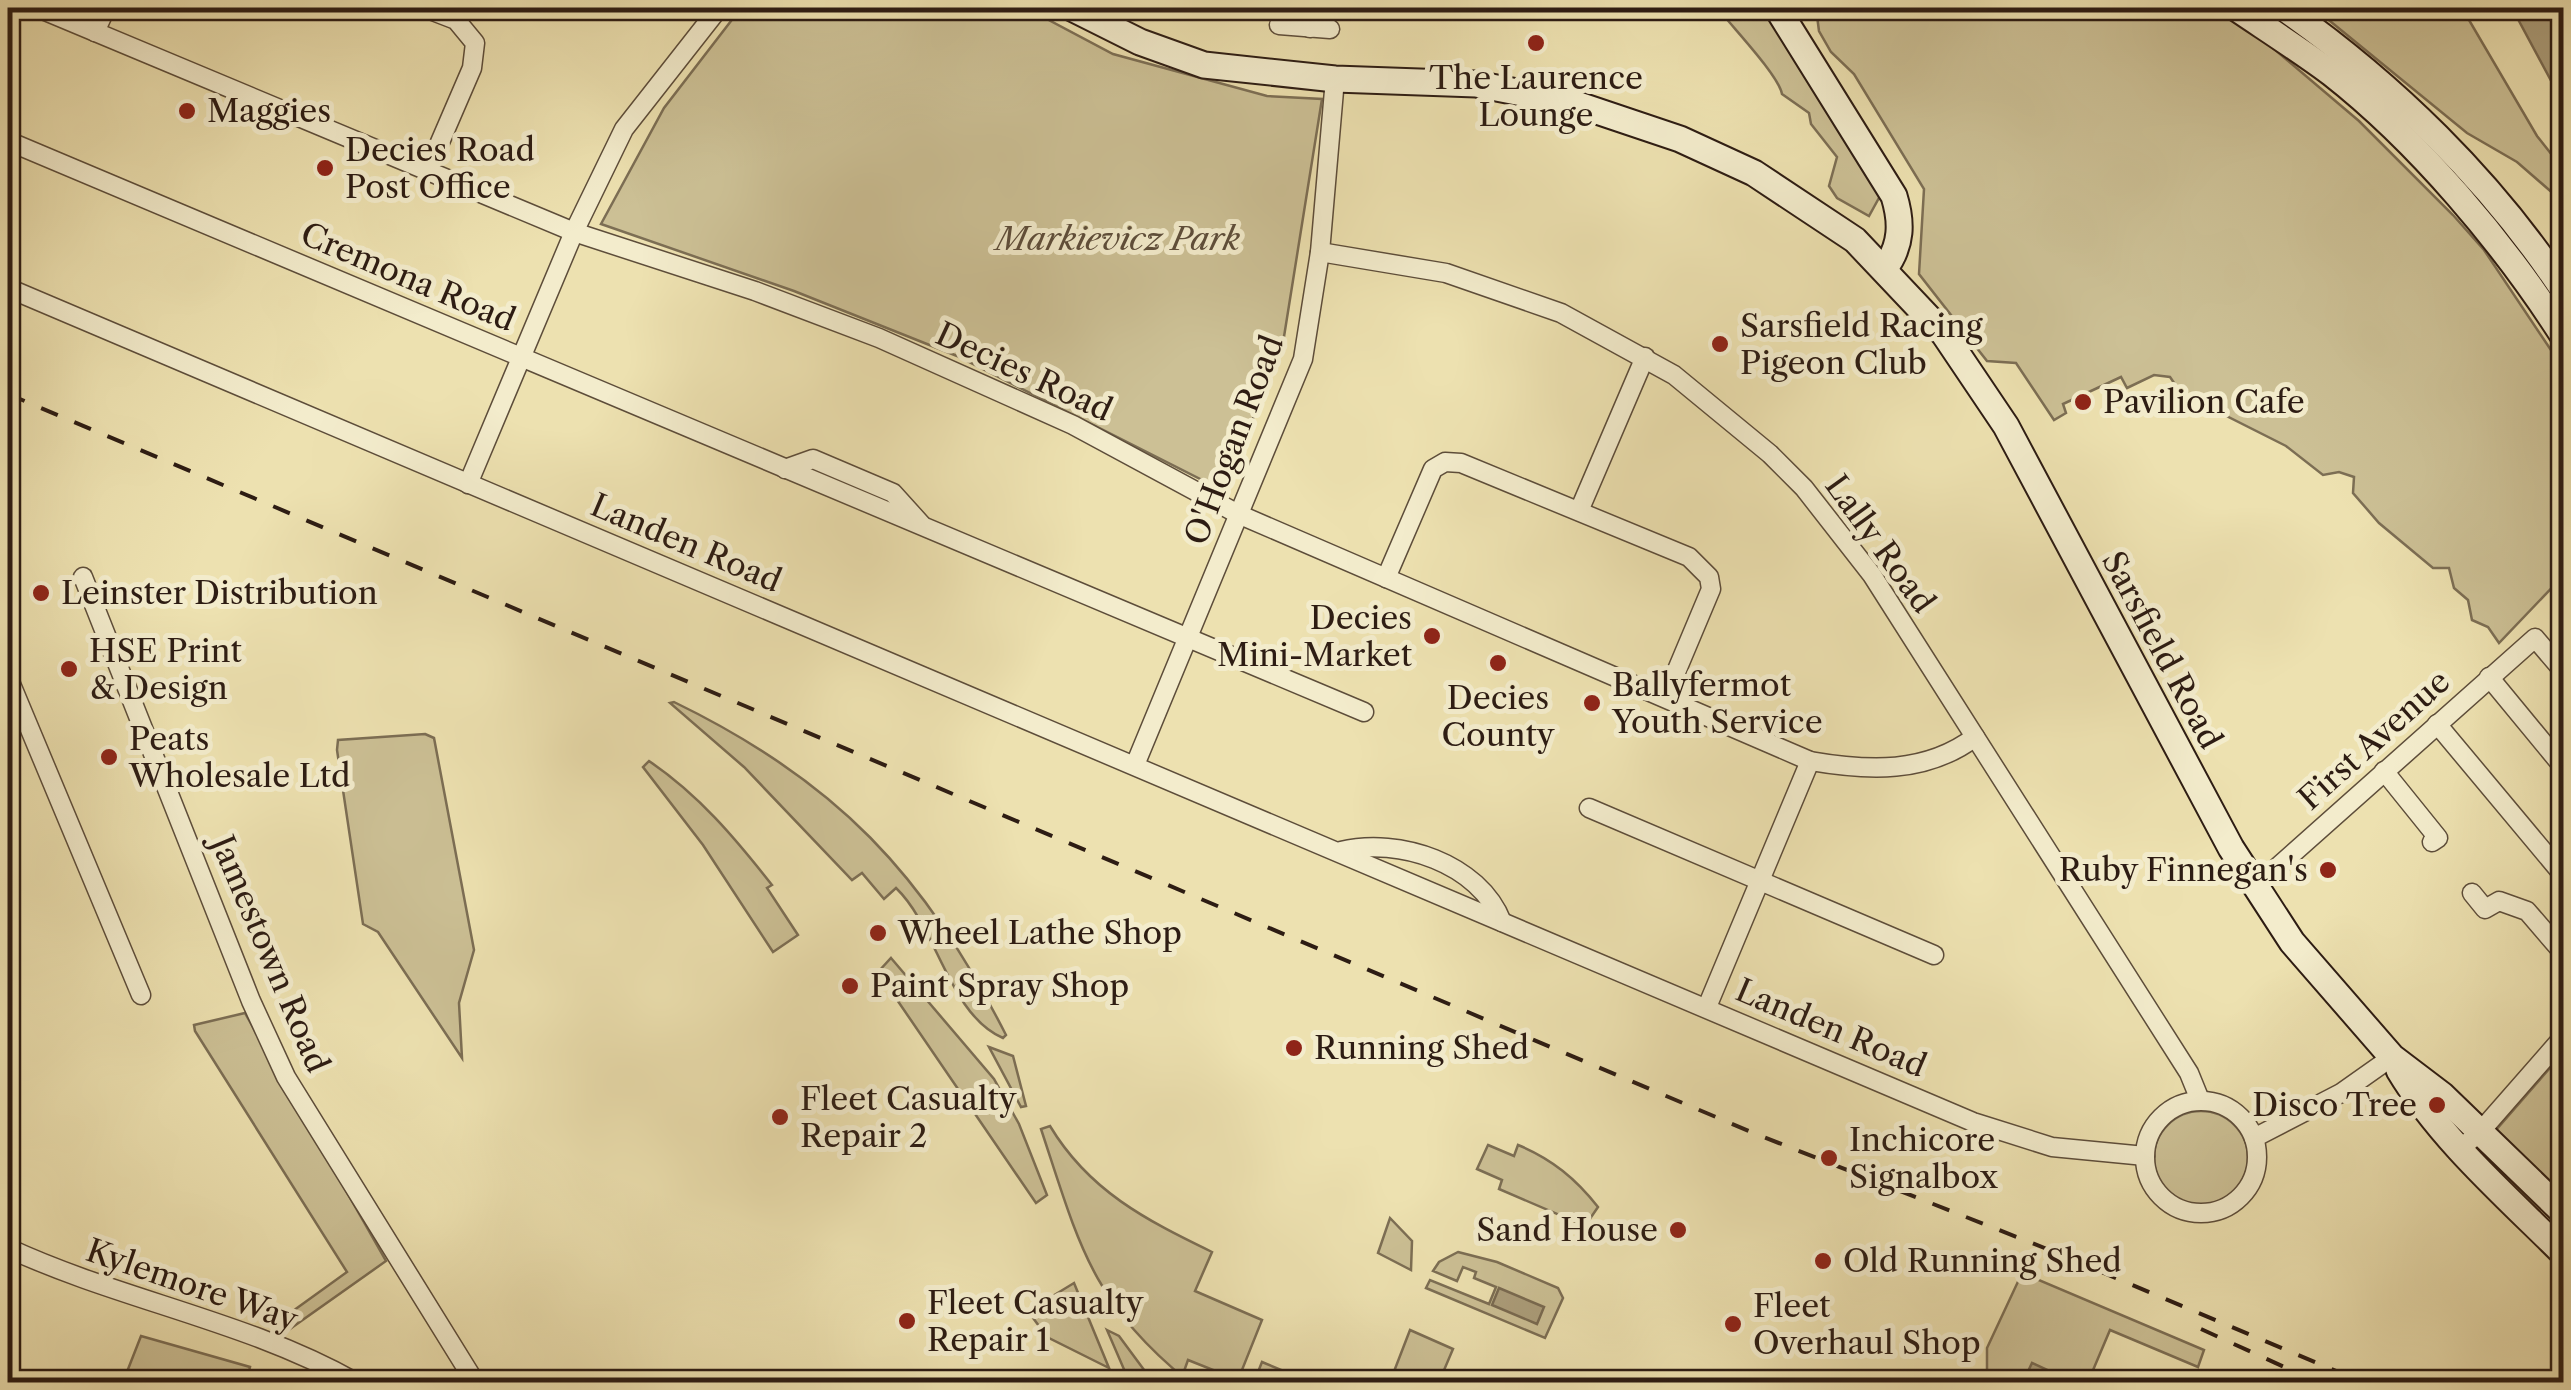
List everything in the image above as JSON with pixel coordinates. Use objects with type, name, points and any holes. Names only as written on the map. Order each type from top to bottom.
[{"type":"main road","name":"Sarsfield Road","points":[[1072,8],[1140,42],[1204,65],[1335,79],[1476,84],[1555,99],[1627,119],[1708,151],[1796,197],[1884,268],[1944,334],[2006,426],[2254,888],[2292,942],[2392,1057],[2442,1095],[2470,1141],[2564,1254]]},
{"type":"main road","points":[[1777,8],[1894,196],[1901,218],[1900,237],[1884,268]]},
{"type":"main road","points":[[2236,8],[2332,74],[2390,128],[2509,260],[2564,337]]},
{"type":"main road","points":[[2284,8],[2356,61],[2407,107],[2488,192],[2564,291]]},
{"type":"main road","name":"Sarsfield Road","points":[[2470,1141],[2564,1214]]},
{"type":"street","name":"Decies Road","points":[[38,8],[574,232],[756,292],[879,338],[1074,425],[1238,514],[1810,761],[1878,770],[1920,764],[1974,737]]},
{"type":"street","points":[[96,32],[106,8]]},
{"type":"street","points":[[425,8],[456,20],[475,42],[472,68],[428,170]]},
{"type":"street","points":[[468,484],[574,232],[624,129],[719,8]]},
{"type":"street","points":[[1308,8],[1310,28]]},
{"type":"street","points":[[1279,25],[1330,29]]},
{"type":"street","name":"O'Hogan Road","points":[[1134,764],[1303,360],[1320,252],[1335,79]]},
{"type":"street","name":"Cremona Road","points":[[8,141],[1187,638]]},
{"type":"street","name":"Lally Road","points":[[1320,252],[1446,274],[1517,296],[1645,357],[1709,402],[1804,488],[1872,575],[2189,1074],[2200,1100]]},
{"type":"street","name":"Landen Road","points":[[8,288],[1974,1122],[2052,1147],[2145,1156]]},
{"type":"street","points":[[1578,511],[1645,357]]},
{"type":"street","points":[[1386,578],[1433,469],[1445,462],[1462,463],[1689,557],[1708,577],[1708,601],[1666,696]]},
{"type":"street","name":"Jamestown Road","points":[[83,577],[250,1001],[286,1077],[476,1382]]},
{"type":"street","points":[[1187,638],[1364,712]]},
{"type":"street","name":"First Avenue","points":[[2254,888],[2535,638],[2564,672]]},
{"type":"street","points":[[8,677],[141,995]]},
{"type":"street","points":[[2489,677],[2564,768]]},
{"type":"street","points":[[2437,724],[2564,876]]},
{"type":"street","points":[[1706,1007],[1810,761]]},
{"type":"street","points":[[2384,771],[2438,838],[2432,842]]},
{"type":"street","points":[[1588,808],[1934,955]]},
{"type":"street","name":"Landen Road","points":[[1341,852],[1370,844],[1434,860],[1485,892],[1502,922]]},
{"type":"street","points":[[2472,893],[2485,909],[2500,900],[2519,905],[2564,954]]},
{"type":"street","points":[[2470,1141],[2564,1036]]},
{"type":"street","points":[[2254,1138],[2341,1093],[2392,1057]]},
{"type":"street","points":[[2200,1100],[2228,1108],[2254,1138],[2255,1172],[2244,1193],[2217,1211],[2199,1213],[2164,1200],[2152,1185],[2145,1156],[2149,1134],[2165,1114],[2200,1100]]},
{"type":"street","name":"Kylemore Way","points":[[8,1248],[110,1290],[286,1348],[355,1382]]},
{"type":"green space","name":"Markievicz Park","points":[[741,8],[1026,8],[1113,54],[1267,96],[1322,99],[1283,343],[1224,491],[957,356],[794,291],[601,224],[664,108]]},
{"type":"green space","points":[[1727,8],[1762,8],[1854,144],[1880,196],[1869,216],[1837,198],[1829,186],[1837,157],[1811,124],[1809,113],[1782,94],[1766,67],[1725,17]]},
{"type":"green space","points":[[1816,8],[2217,8],[2267,43],[2359,121],[2453,215],[2484,250],[2563,368],[2563,576],[2499,643],[2488,627],[2472,620],[2468,600],[2454,588],[2449,568],[2433,568],[2379,523],[2353,493],[2354,477],[2339,472],[2323,475],[2286,446],[2181,393],[2170,377],[2154,375],[2127,388],[2121,377],[2063,404],[2066,413],[2054,420],[2016,363],[1987,361],[1919,274],[1924,189],[1854,74],[1831,52],[1819,31]]},
{"type":"green space","points":[[2314,8],[2462,8],[2537,136],[2563,169],[2563,202],[2517,162],[2467,133]]},
{"type":"green space","points":[[670,703],[732,732],[783,765],[870,838],[942,926],[975,978],[1006,1035],[1003,1038],[969,1010],[922,925],[896,888],[884,899],[862,873],[852,880],[744,767]]},
{"type":"green space","points":[[425,734],[434,738],[474,950],[459,1003],[462,1058],[378,932],[363,924],[337,750],[338,740]]},
{"type":"green space","points":[[649,761],[700,803],[744,851],[772,885],[767,888],[798,935],[773,952],[703,845],[643,767]]},
{"type":"green space","points":[[891,958],[994,1079],[1019,1124],[1047,1195],[1036,1203],[878,972]]},
{"type":"green space","points":[[245,1013],[386,1261],[287,1331],[279,1321],[347,1272],[195,1031],[194,1025]]},
{"type":"green space","points":[[989,1047],[1013,1056],[1026,1106],[1021,1107]]},
{"type":"green space","points":[[2563,1053],[2563,1195],[2496,1130]]},
{"type":"green space","points":[[2201,1111],[2219,1115],[2234,1125],[2244,1140],[2248,1158],[2244,1176],[2234,1191],[2219,1201],[2201,1205],[2183,1201],[2168,1191],[2158,1176],[2154,1158],[2158,1140],[2168,1125],[2183,1115]]},
{"type":"green space","points":[[1050,1126],[1082,1169],[1101,1186],[1142,1215],[1212,1252],[1195,1291],[1262,1320],[1238,1380],[1188,1360],[1183,1374],[1200,1382],[1189,1382],[1156,1353],[1109,1297],[1092,1269],[1066,1206],[1041,1129]]},
{"type":"green space","points":[[1488,1145],[1514,1156],[1518,1145],[1562,1171],[1598,1207],[1585,1226],[1499,1189],[1502,1180],[1477,1169]]},
{"type":"green space","points":[[1390,1218],[1412,1241],[1411,1270],[1378,1253]]},
{"type":"green space","points":[[1458,1252],[1497,1262],[1558,1288],[1563,1298],[1545,1338],[1426,1288],[1430,1280],[1489,1304],[1496,1287],[1474,1278],[1476,1272],[1463,1267],[1457,1281],[1433,1271],[1439,1262]]},
{"type":"green space","points":[[2022,1273],[2204,1350],[2198,1367],[2110,1330],[2088,1382],[1987,1382],[1987,1348]]},
{"type":"green space","points":[[1074,1283],[1109,1368],[1047,1337],[1028,1311]]},
{"type":"green space","points":[[1107,1330],[1119,1336],[1153,1382],[1126,1374]]},
{"type":"green space","points":[[1410,1330],[1453,1349],[1439,1382],[1412,1382],[1393,1374]]},
{"type":"green space","points":[[141,1336],[250,1367],[247,1380],[123,1382]]},
{"type":"green space","points":[[1262,1362],[1310,1382],[1254,1382]]},
{"type":"shaded area","points":[[2512,8],[2563,8],[2563,103]]},
{"type":"shaded area","points":[[1499,1288],[1544,1307],[1537,1324],[1492,1305]]},
{"type":"shaded area","points":[[2032,1363],[2065,1378],[2063,1382],[2023,1382]]},
{"type":"railway","points":[[8,394],[1756,1134],[2047,1249],[2362,1382]]},
{"type":"railway","points":[[2201,1329],[2317,1382]]},
{"type":"place","name":"The Laurence Lounge","points":[[1536,43]]},
{"type":"place","name":"Maggies","points":[[187,111]]},
{"type":"place","name":"Decies Road Post Office","points":[[325,168]]},
{"type":"place","name":"Sarsfield Racing Pigeon Club","points":[[1720,344]]},
{"type":"place","name":"Pavilion Cafe","points":[[2083,402]]},
{"type":"place","name":"Leinster Distribution","points":[[41,593]]},
{"type":"place","name":"Decies Mini-Market","points":[[1432,636]]},
{"type":"place","name":"Decies County","points":[[1498,663]]},
{"type":"place","name":"HSE Print & Design","points":[[69,669]]},
{"type":"place","name":"Ballyfermot Youth Service","points":[[1592,703]]},
{"type":"place","name":"Peats Wholesale Ltd","points":[[109,757]]},
{"type":"place","name":"Ruby Finnegan's","points":[[2328,870]]},
{"type":"place","name":"Wheel Lathe Shop","points":[[878,933]]},
{"type":"place","name":"Paint Spray Shop","points":[[850,986]]},
{"type":"place","name":"Running Shed","points":[[1294,1048]]},
{"type":"place","name":"Disco Tree","points":[[2437,1105]]},
{"type":"place","name":"Fleet Casualty Repair 2","points":[[780,1117]]},
{"type":"place","name":"Inchicore Signalbox","points":[[1829,1158]]},
{"type":"place","name":"Sand House","points":[[1678,1230]]},
{"type":"place","name":"Old Running Shed","points":[[1823,1261]]},
{"type":"place","name":"Fleet Casualty Repair 1","points":[[907,1321]]},
{"type":"place","name":"Fleet Overhaul Shop","points":[[1733,1324]]}]
